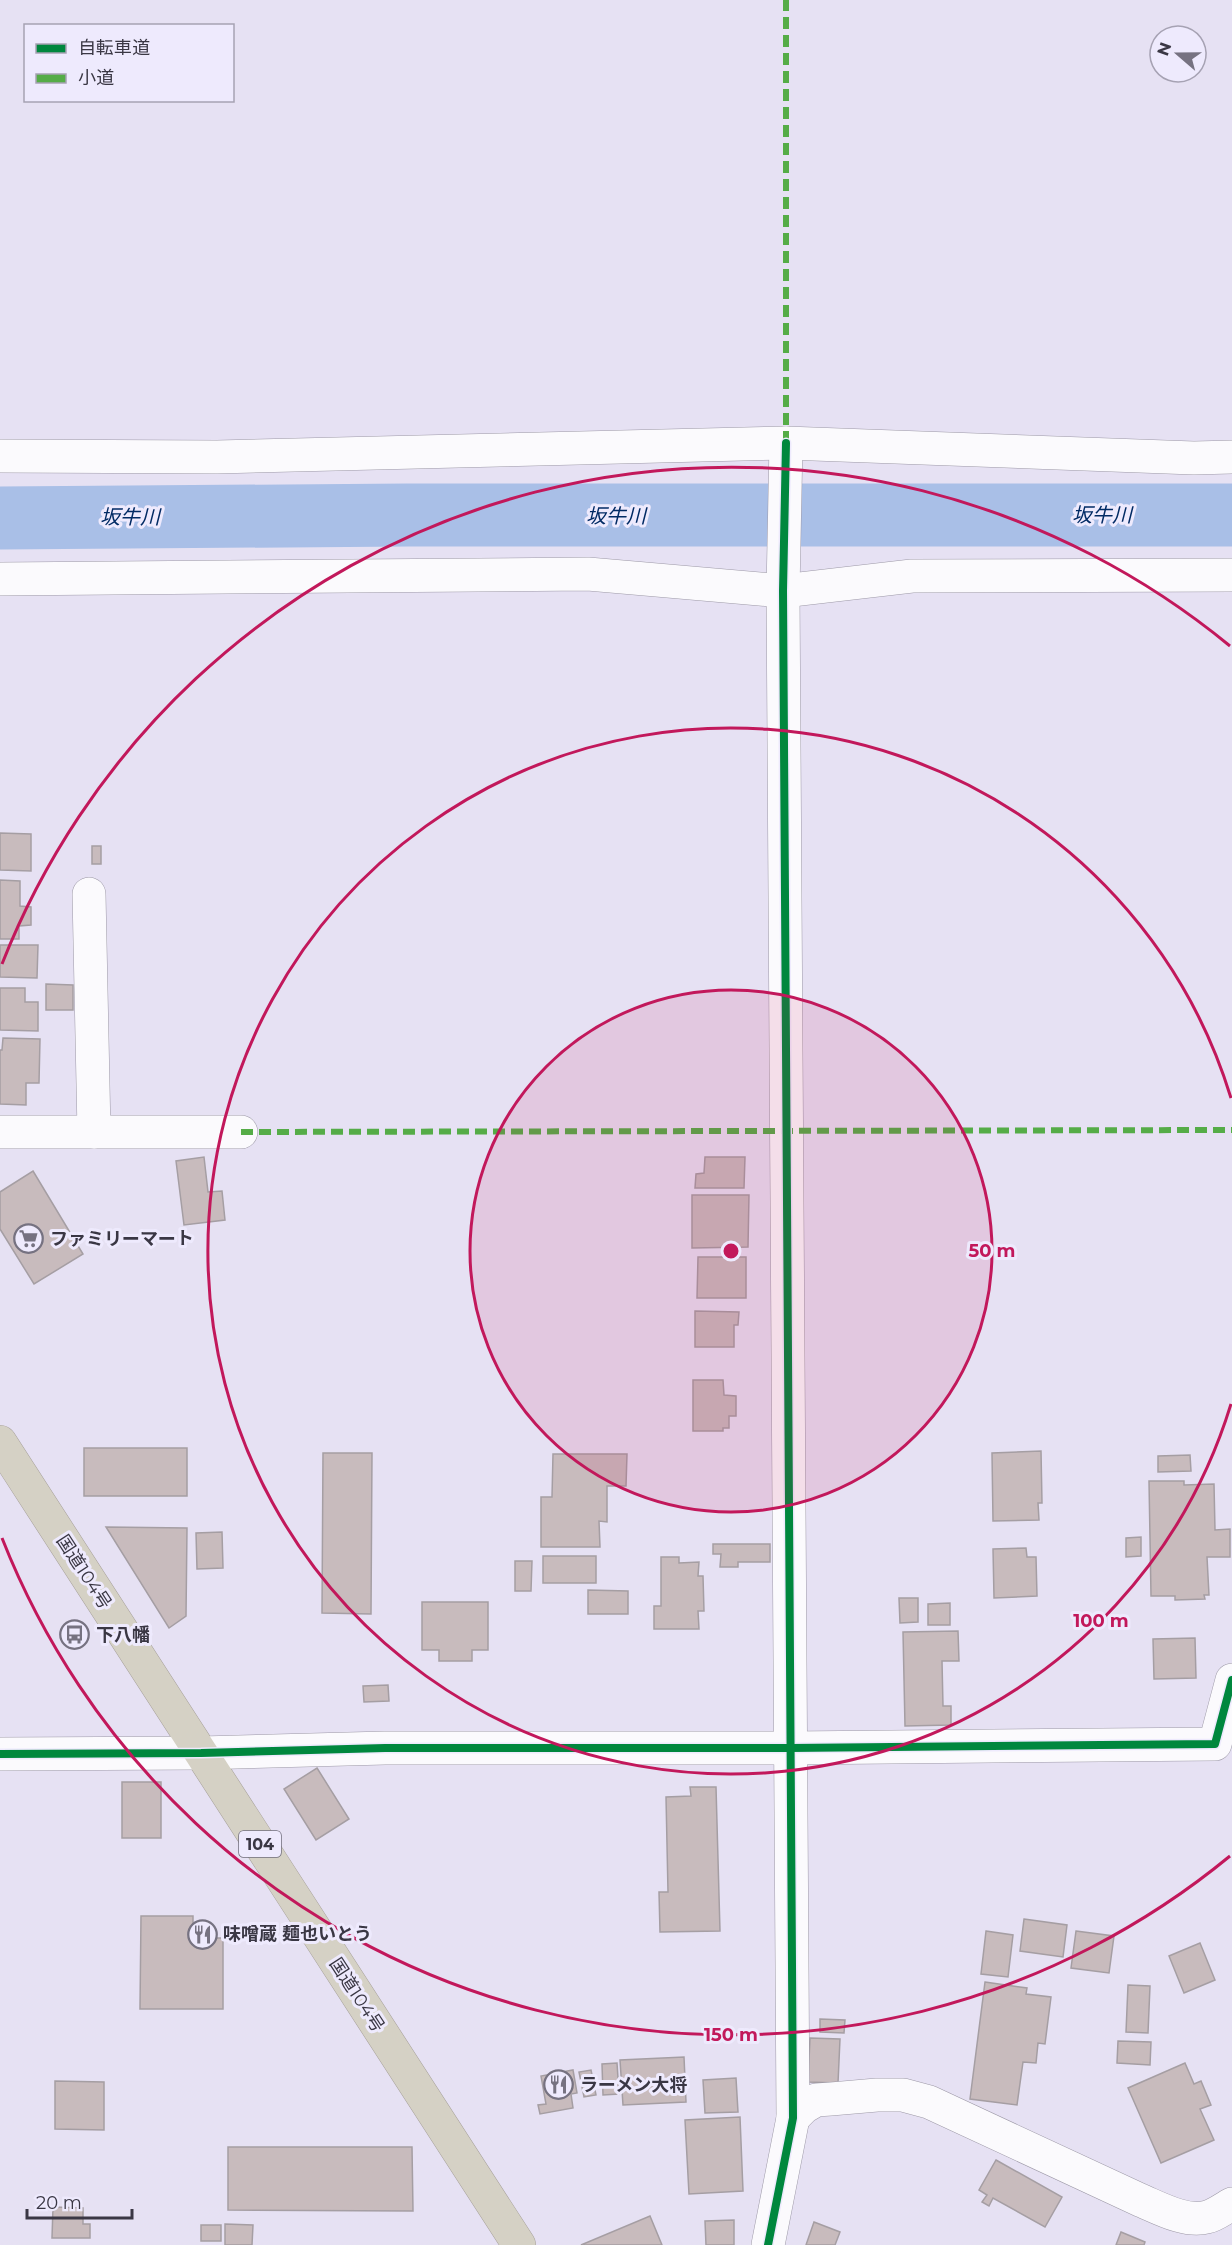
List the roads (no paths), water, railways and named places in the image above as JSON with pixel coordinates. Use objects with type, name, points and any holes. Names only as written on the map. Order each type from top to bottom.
[{"type":"highway","name":"国道104号","points":[[0,1442],[519,2245]]},
{"type":"street","points":[[768,2245],[793,2118],[783,591],[786,443]]},
{"type":"street","points":[[0,456],[217,457],[786,443],[1232,457]]},
{"type":"street","points":[[0,579],[588,574],[783,591],[912,576],[1232,575]]},
{"type":"street","points":[[89,894],[94,1132]]},
{"type":"street","points":[[0,1132],[241,1132]]},
{"type":"street","points":[[0,1754],[201,1753],[385,1748],[790,1748],[1215,1744],[1232,1680]]},
{"type":"street","points":[[793,2118],[804,2107],[816,2100],[903,2095],[930,2102],[1140,2200],[1192,2219],[1208,2217],[1232,2204]]},
{"type":"waterway","name":"坂牛川","points":[[0,518],[408,515],[1232,515]]},
{"type":"place","name":"ファミリーマート","points":[[29,1239]]},
{"type":"place","name":"下八幡","points":[[75,1635]]},
{"type":"place","name":"味噌蔵 麺也いとう","points":[[202,1934]]},
{"type":"place","name":"ラーメン大将","points":[[559,2085]]}]
